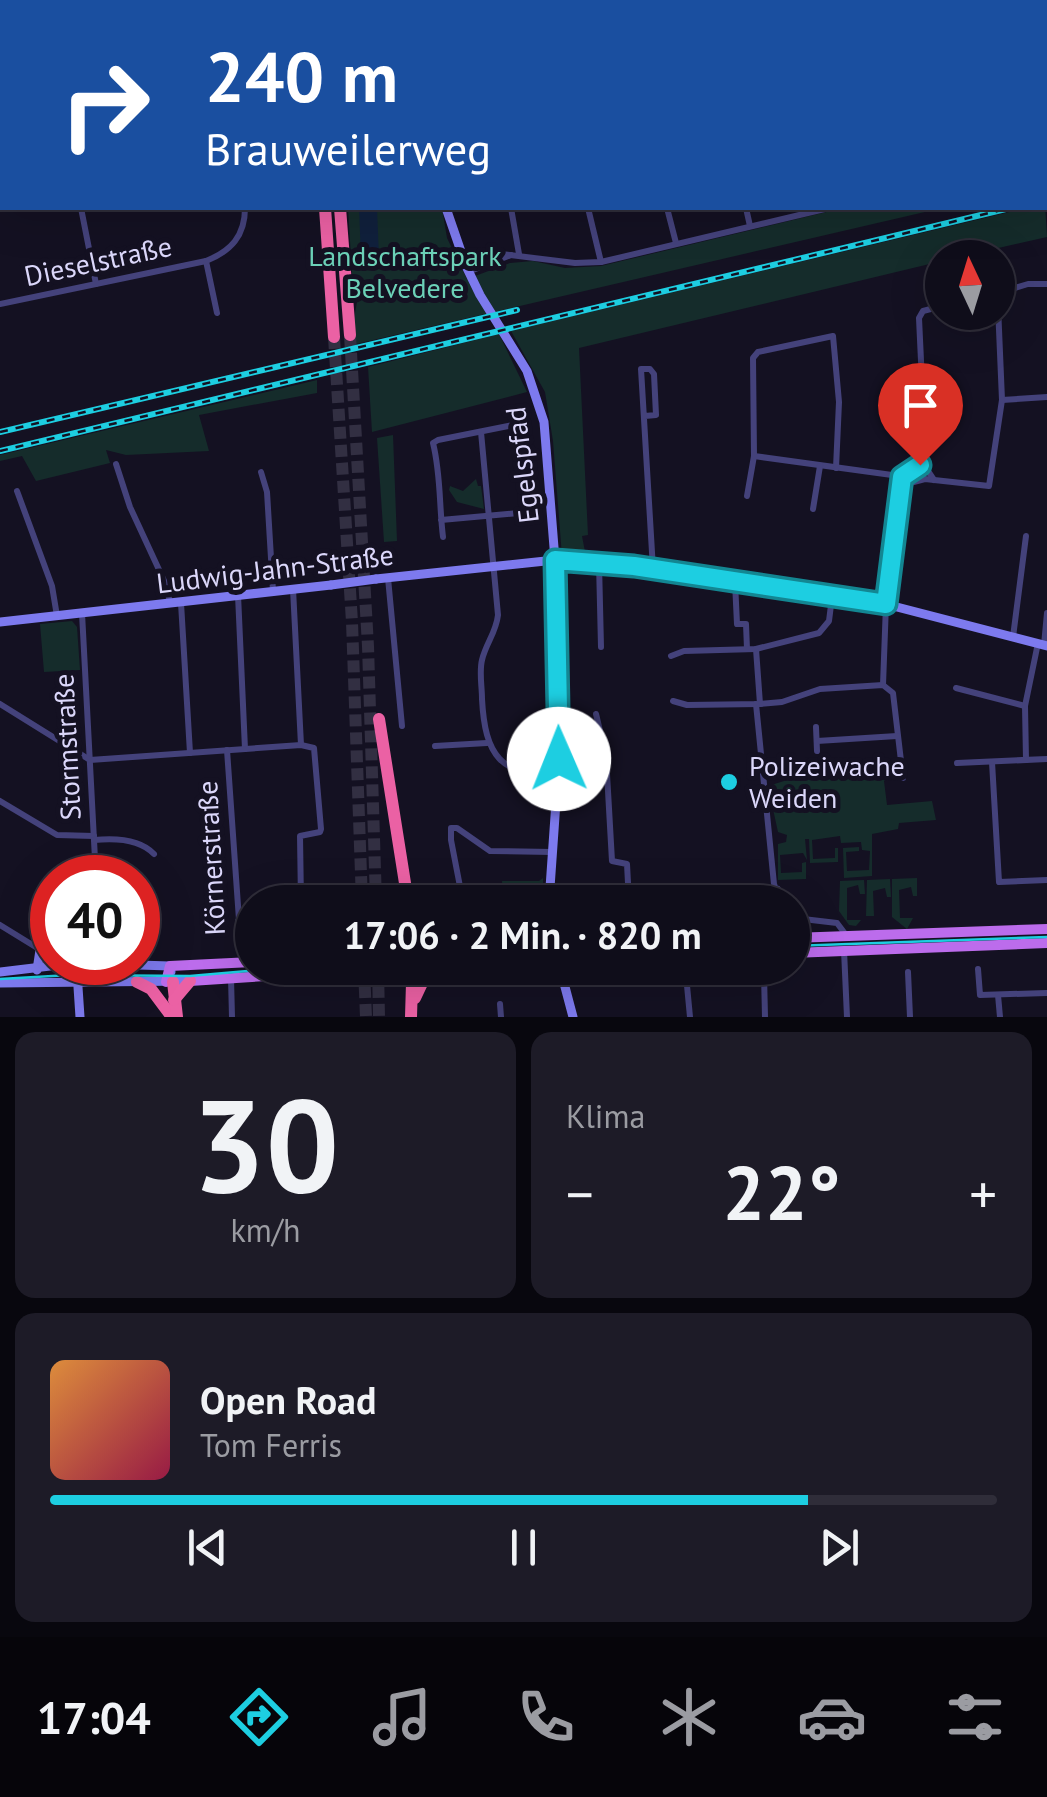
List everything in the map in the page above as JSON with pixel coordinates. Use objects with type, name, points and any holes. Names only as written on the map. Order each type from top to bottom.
[{"type":"highway","points":[[325,210],[334,336]]},
{"type":"highway","points":[[340,210],[350,336]]},
{"type":"highway","points":[[379,719],[405,885]]},
{"type":"highway","points":[[172,1010],[190,981]]},
{"type":"highway","points":[[169,982],[172,1010]]},
{"type":"highway","points":[[143,985],[172,1010]]},
{"type":"highway","points":[[409,985],[414,1000]]},
{"type":"highway","points":[[412,1017],[421,985]]},
{"type":"main road","points":[[810,937],[1047,928]]},
{"type":"main road","points":[[1011,944],[1018,939],[1015,930]]},
{"type":"main road","points":[[810,952],[1047,944]]},
{"type":"main road","points":[[169,982],[170,966],[235,963]]},
{"type":"main road","points":[[190,981],[235,977]]},
{"type":"street","points":[[80,210],[96,284]]},
{"type":"street","name":"Dieselstraße","points":[[0,304],[206,261],[232,247],[242,230],[245,210]]},
{"type":"street","name":"Egelspfad","points":[[447,210],[466,267],[537,392],[546,437],[555,560],[559,759],[550,885]]},
{"type":"street","points":[[511,210],[516,255]]},
{"type":"street","points":[[588,210],[601,262]]},
{"type":"street","points":[[668,210],[676,243]]},
{"type":"street","points":[[746,210],[750,226]]},
{"type":"street","points":[[466,267],[516,255],[574,263],[601,262],[818,210]]},
{"type":"street","name":"Dieselstraße","points":[[206,261],[218,313]]},
{"type":"street","points":[[1015,288],[1047,284]]},
{"type":"street","points":[[925,312],[919,314],[925,455],[927,474],[935,480]]},
{"type":"street","points":[[754,456],[989,486],[1002,400],[999,330]]},
{"type":"street","points":[[747,496],[754,456],[754,354],[833,336],[839,402],[836,468]]},
{"type":"street","points":[[645,416],[656,415],[654,374],[650,369],[641,370],[652,570]]},
{"type":"street","points":[[1002,400],[1047,397]]},
{"type":"street","points":[[441,520],[530,512],[518,424],[433,444],[440,484],[441,520],[443,537]]},
{"type":"street","points":[[480,432],[497,628],[484,654],[481,673],[487,743],[502,760],[524,775],[558,777]]},
{"type":"street","points":[[883,685],[886,604],[899,496],[925,455]]},
{"type":"street","points":[[116,464],[130,506],[176,603],[190,753]]},
{"type":"street","points":[[813,509],[820,466]]},
{"type":"street","points":[[911,477],[926,466]]},
{"type":"street","points":[[261,472],[267,492],[273,591]]},
{"type":"street","points":[[17,491],[52,586],[57,616]]},
{"type":"street","points":[[1013,637],[1026,536]]},
{"type":"street","name":"Ludwig-Jahn-Straße","points":[[0,622],[555,560],[886,604],[1043,645]]},
{"type":"street","points":[[599,563],[601,647]]},
{"type":"street","points":[[388,578],[402,726]]},
{"type":"street","points":[[735,582],[736,624],[746,624],[752,649],[774,885]]},
{"type":"street","points":[[292,589],[301,745]]},
{"type":"street","points":[[238,595],[245,749]]},
{"type":"street","points":[[670,656],[684,651],[752,649],[804,638],[826,628],[832,596]]},
{"type":"street","name":"Stormstraße","points":[[82,613],[95,855]]},
{"type":"street","points":[[1026,760],[1025,706],[1043,645],[1047,613]]},
{"type":"street","points":[[672,701],[687,705],[758,704],[782,702],[820,689],[883,685],[892,693],[903,778]]},
{"type":"street","points":[[956,688],[1025,706]]},
{"type":"street","points":[[0,704],[90,760],[312,747],[316,752],[321,829],[300,836],[301,885]]},
{"type":"street","points":[[596,714],[606,756],[612,860],[627,864],[628,885]]},
{"type":"street","points":[[816,727],[817,752]]},
{"type":"street","points":[[817,740],[898,736]]},
{"type":"street","points":[[435,746],[487,743]]},
{"type":"street","name":"Körnerstraße","points":[[228,750],[236,885]]},
{"type":"street","points":[[559,759],[606,756]]},
{"type":"street","points":[[957,764],[1047,758]]},
{"type":"street","points":[[992,762],[999,882],[1047,880]]},
{"type":"street","points":[[0,801],[57,835],[118,839],[145,845],[154,854]]},
{"type":"street","points":[[459,885],[450,840],[452,828],[490,851],[552,852]]},
{"type":"street","points":[[810,921],[837,923],[846,936]]},
{"type":"street","points":[[0,924],[30,944]]},
{"type":"street","points":[[844,950],[847,1017]]},
{"type":"street","points":[[160,966],[170,966]]},
{"type":"street","points":[[978,968],[980,995],[1047,994]]},
{"type":"street","points":[[0,972],[30,970]]},
{"type":"street","points":[[908,972],[910,1017]]},
{"type":"street","points":[[230,977],[232,1017]]},
{"type":"street","points":[[160,982],[190,981]]},
{"type":"street","points":[[0,984],[30,983]]},
{"type":"street","points":[[78,985],[80,1017]]},
{"type":"street","points":[[565,985],[573,1017]]},
{"type":"street","points":[[687,985],[690,1017]]},
{"type":"street","points":[[764,985],[765,1017]]},
{"type":"street","points":[[998,996],[1000,1017]]},
{"type":"street","points":[[500,1004],[501,1017]]},
{"type":"green space","name":"Landschaftspark Belvedere","points":[[348,210],[442,210],[447,238],[467,279],[510,263],[533,261],[565,268],[601,266],[835,210],[933,210],[356,344],[354,319],[358,296],[353,291]]},
{"type":"green space","points":[[1018,210],[1045,210],[1047,237],[1015,244],[1015,240],[925,240],[925,265],[579,348],[588,535],[582,536],[586,557],[562,556],[545,392],[511,331]]},
{"type":"green space","points":[[499,334],[527,392],[372,432],[368,367]]},
{"type":"green space","points":[[317,380],[317,393],[199,415],[209,451],[126,455],[106,450],[110,463],[36,481],[22,456],[0,461],[0,455]]},
{"type":"green space","points":[[393,435],[397,541],[384,542],[377,438]]},
{"type":"green space","points":[[476,479],[481,486],[484,509],[457,502],[449,490],[450,486],[463,491]]},
{"type":"green space","points":[[72,621],[77,627],[80,670],[44,672],[40,624]]},
{"type":"green space","points":[[895,765],[898,774],[884,781],[887,805],[932,801],[936,820],[899,823],[898,829],[872,834],[872,876],[844,878],[843,848],[859,847],[859,851],[846,852],[847,871],[869,870],[870,851],[862,850],[861,842],[841,843],[840,836],[812,840],[813,859],[835,858],[838,848],[838,862],[810,863],[809,839],[805,839],[807,860],[803,853],[780,855],[781,873],[802,872],[802,863],[806,862],[806,879],[778,880],[778,844],[786,842],[787,835],[778,832],[768,786],[826,768]]},
{"type":"green space","points":[[543,878],[543,885],[502,885],[502,881]]},
{"type":"green space","points":[[917,878],[917,896],[913,896],[911,887],[899,890],[900,918],[913,918],[907,929],[892,917],[892,879]]},
{"type":"green space","points":[[890,879],[891,897],[887,897],[885,888],[873,891],[874,916],[866,916],[867,880]]},
{"type":"green space","points":[[864,880],[865,894],[860,894],[858,885],[847,888],[847,920],[861,920],[856,926],[849,925],[839,911],[840,881]]},
{"type":"water","points":[[359,210],[377,210],[379,257],[361,257]]},
{"type":"tunnel","points":[[350,335],[368,646],[375,885]]},
{"type":"tunnel","points":[[334,337],[352,622],[361,885]]},
{"type":"tunnel","points":[[365,985],[366,1017]]},
{"type":"tunnel","points":[[378,985],[379,1017]]},
{"type":"tram line","points":[[810,945],[1047,937]]},
{"type":"tram line","points":[[0,979],[235,972]]},
{"type":"railway","points":[[0,451],[1002,210]]},
{"type":"railway","points":[[0,432],[517,310]]},
{"type":"place","name":"Polizeiwache Weiden","points":[[729,782]]},
{"type":"route","points":[[559,759],[555,560],[634,566],[886,604],[902,477],[920,465]]}]
